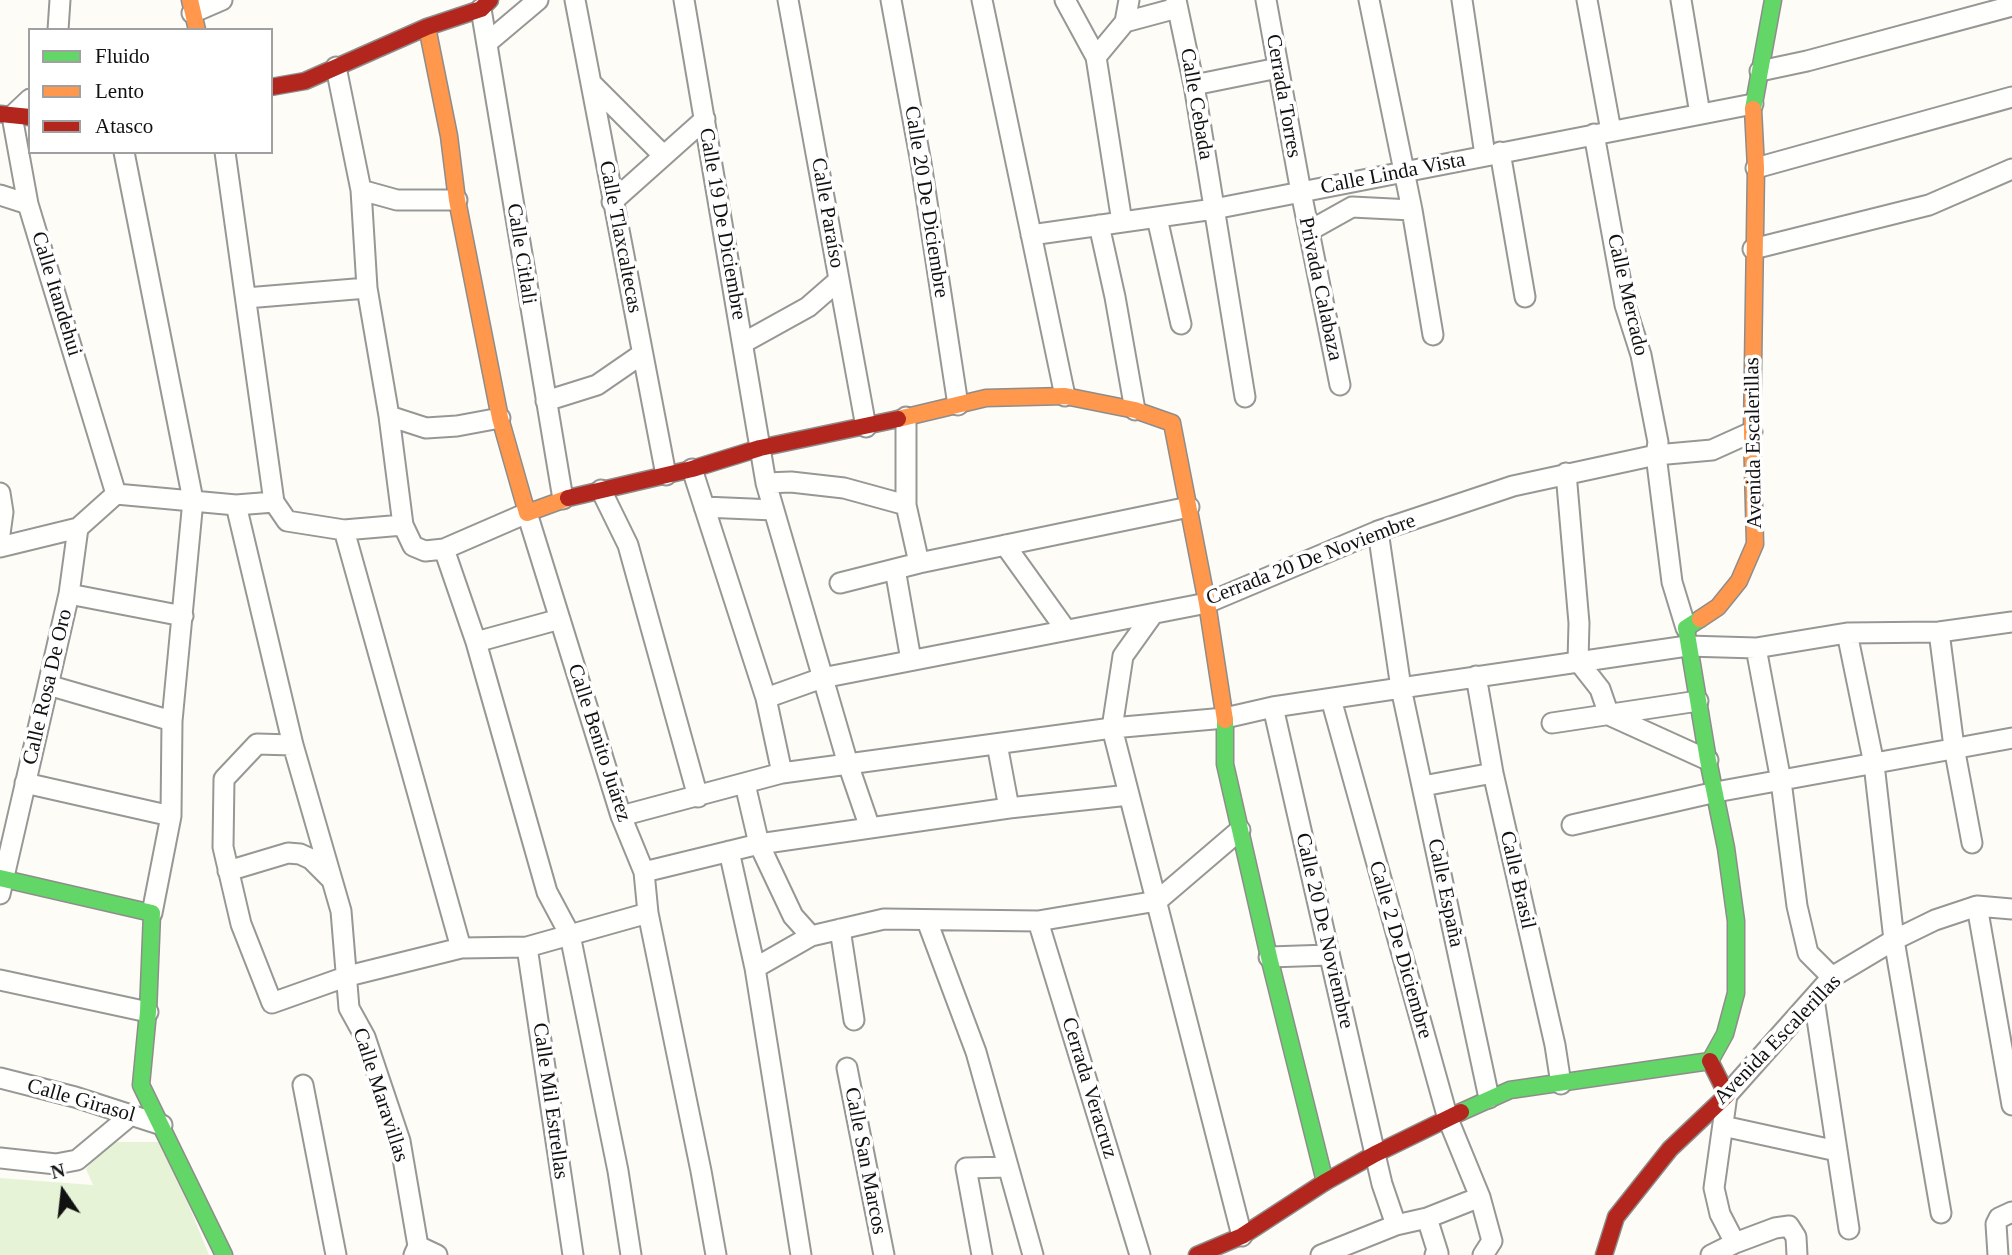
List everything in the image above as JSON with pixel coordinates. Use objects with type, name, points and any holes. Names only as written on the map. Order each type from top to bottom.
[{"type":"main road","name":"Avenida Escalerillas","points":[[1710,1061],[1725,1034],[1736,993],[1736,921],[1716,792],[1687,637],[1718,607],[1739,581],[1755,544],[1752,432],[1756,168],[1753,104],[1773,0]]},
{"type":"main road","points":[[273,87],[305,80],[486,4]]},
{"type":"main road","points":[[427,27],[449,136],[457,200],[500,418],[527,513],[563,499],[692,469],[760,448],[986,398],[1065,396],[1135,410],[1171,423],[1207,603],[1226,718],[1225,764],[1269,957],[1325,1182]]},
{"type":"main road","points":[[1,883],[152,913],[148,1012],[141,1085],[224,1255]]},
{"type":"main road","points":[[1197,1255],[1242,1236],[1325,1182],[1375,1154],[1510,1090],[1710,1061],[1727,1095]]},
{"type":"main road","name":"Avenida Escalerillas","points":[[1604,1255],[1616,1217],[1670,1149],[1727,1095]]},
{"type":"street","points":[[58,28],[60,0]]},
{"type":"street","points":[[193,14],[222,0]]},
{"type":"street","points":[[486,43],[538,0]]},
{"type":"street","name":"Calle Tlaxcaltecas","points":[[575,0],[666,475]]},
{"type":"street","name":"Calle 19 De Diciembre","points":[[684,0],[766,484],[822,678],[870,828]]},
{"type":"street","name":"Calle Paraíso","points":[[788,0],[866,426]]},
{"type":"street","name":"Calle 20 De Diciembre","points":[[891,0],[921,163],[958,405]]},
{"type":"street","points":[[982,0],[1065,396]]},
{"type":"street","points":[[1065,0],[1096,57],[1122,222]]},
{"type":"street","points":[[1096,57],[1125,22],[1129,0]]},
{"type":"street","name":"Cerrada Torres","points":[[1266,0],[1301,192]]},
{"type":"street","points":[[1369,0],[1412,210],[1433,335]]},
{"type":"street","points":[[1462,0],[1525,297]]},
{"type":"street","name":"Calle Mercado","points":[[1587,0],[1625,306],[1641,355],[1658,442],[1656,455],[1672,582],[1687,637]]},
{"type":"street","points":[[1681,0],[1700,114]]},
{"type":"street","name":"Calle Citlali","points":[[486,4],[486,43],[563,499]]},
{"type":"street","points":[[1125,22],[1176,4]]},
{"type":"street","name":"Calle Cebada","points":[[1176,4],[1194,85],[1245,397]]},
{"type":"street","points":[[1760,71],[2012,6]]},
{"type":"street","points":[[336,67],[361,190],[368,288],[403,525],[413,546],[425,551],[444,549],[527,513]]},
{"type":"street","points":[[1194,85],[1278,68]]},
{"type":"street","points":[[592,84],[663,155]]},
{"type":"street","points":[[1756,168],[2012,97]]},
{"type":"street","name":"Calle Itandehui","points":[[28,101],[14,116],[28,204],[116,494]]},
{"type":"street","name":"Calle Linda Vista","points":[[1031,235],[1214,209],[1753,104]]},
{"type":"street","points":[[612,201],[705,119]]},
{"type":"street","points":[[124,154],[192,500],[172,721],[171,816],[152,913]]},
{"type":"street","points":[[225,154],[274,502],[287,521],[344,530],[403,525]]},
{"type":"street","points":[[1753,249],[1929,205],[2012,169]]},
{"type":"street","points":[[361,190],[397,200],[457,200]]},
{"type":"street","name":"Privada Calabaza","points":[[1301,192],[1340,385]]},
{"type":"street","points":[[0,195],[28,204]]},
{"type":"street","points":[[1309,231],[1352,207],[1412,210]]},
{"type":"street","points":[[1157,218],[1181,324]]},
{"type":"street","points":[[1099,225],[1135,410]]},
{"type":"street","points":[[743,343],[808,307],[839,280]]},
{"type":"street","points":[[246,298],[368,288]]},
{"type":"street","points":[[545,401],[597,385],[642,354]]},
{"type":"street","points":[[389,416],[426,428],[457,426],[500,418]]},
{"type":"street","points":[[906,417],[905,505],[919,563]]},
{"type":"street","name":"Cerrada 20 De Noviembre","points":[[766,698],[822,678],[1207,603],[1378,531],[1513,486],[1656,455],[1712,450],[1752,432]]},
{"type":"street","points":[[692,469],[766,698],[782,773]]},
{"type":"street","points":[[1566,473],[1579,623],[1578,661],[1600,689],[1609,715],[1708,760]]},
{"type":"street","points":[[766,484],[791,482],[845,488],[905,505]]},
{"type":"street","points":[[601,491],[628,545],[698,797]]},
{"type":"street","points":[[0,493],[3,512],[0,534]]},
{"type":"street","points":[[0,547],[78,528],[116,494],[236,505],[274,502]]},
{"type":"street","name":"Calle Maravillas","points":[[236,505],[293,744],[341,911],[349,1008],[365,1037],[400,1141],[416,1250]]},
{"type":"street","points":[[840,583],[919,563],[1189,507]]},
{"type":"street","points":[[704,508],[774,510]]},
{"type":"street","name":"Calle Benito Juárez","points":[[527,513],[621,816],[644,872],[648,913],[716,1255]]},
{"type":"street","name":"Calle Rosa De Oro","points":[[1,883],[69,594],[78,528]]},
{"type":"street","points":[[344,530],[461,948]]},
{"type":"street","name":"Calle España","points":[[1378,531],[1401,688],[1489,1098]]},
{"type":"street","points":[[1005,545],[1066,631]]},
{"type":"street","points":[[444,549],[476,642],[547,892],[570,935],[618,1171],[631,1255]]},
{"type":"street","points":[[895,569],[911,660]]},
{"type":"street","points":[[69,594],[183,615]]},
{"type":"street","points":[[1153,614],[1123,656],[1112,728],[1242,1236]]},
{"type":"street","points":[[476,642],[560,619]]},
{"type":"street","points":[[621,816],[782,773],[1112,728],[1226,718],[1273,708],[1578,661],[1687,637],[1756,648],[1847,634],[1938,632],[2012,622]]},
{"type":"street","points":[[1938,632],[1954,747],[1972,843]]},
{"type":"street","points":[[1847,634],[1874,764],[1894,940],[1941,1213]]},
{"type":"street","points":[[1756,648],[1781,781],[1797,906],[1808,953],[1832,977]]},
{"type":"street","name":"Calle Brasil","points":[[1476,676],[1493,773],[1555,1045],[1561,1084]]},
{"type":"street","points":[[48,685],[172,721]]},
{"type":"street","name":"Calle 2 De Diciembre","points":[[1331,699],[1448,1119],[1480,1197],[1492,1241],[1483,1255]]},
{"type":"street","points":[[1552,723],[1698,701]]},
{"type":"street","name":"Calle 20 De Noviembre","points":[[1273,708],[1382,1184],[1396,1225]]},
{"type":"street","points":[[1572,825],[1716,792],[2012,738]]},
{"type":"street","points":[[293,744],[257,744],[224,779],[223,847],[240,924],[272,1003],[348,976],[461,948],[527,947],[648,913]]},
{"type":"street","points":[[997,744],[1009,808]]},
{"type":"street","points":[[1423,786],[1493,773]]},
{"type":"street","points":[[25,783],[171,816]]},
{"type":"street","points":[[746,784],[759,844],[793,916],[811,936]]},
{"type":"street","points":[[644,872],[759,844],[1009,808],[1129,795]]},
{"type":"street","points":[[755,968],[811,936],[884,919],[1038,921],[1157,901],[1240,830]]},
{"type":"street","points":[[729,851],[755,968],[801,1255]]},
{"type":"street","points":[[228,870],[288,853],[300,854],[311,859],[332,881]]},
{"type":"street","points":[[1977,906],[2012,1105]]},
{"type":"street","name":"Avenida Escalerillas","points":[[1727,1095],[1832,977],[1894,940],[1935,920],[1977,906],[2012,909]]},
{"type":"street","points":[[927,921],[976,1052],[1033,1255]]},
{"type":"street","name":"Cerrada Veracruz","points":[[1038,921],[1140,1255]]},
{"type":"street","points":[[840,929],[855,1020]]},
{"type":"street","name":"Calle Mil Estrellas","points":[[527,947],[573,1255]]},
{"type":"street","points":[[1269,957],[1329,955]]},
{"type":"street","points":[[0,980],[148,1012]]},
{"type":"street","points":[[1814,999],[1849,1230]]},
{"type":"street","name":"Calle San Marcos","points":[[847,1068],[884,1255]]},
{"type":"street","name":"Calle Girasol","points":[[0,1078],[75,1097],[162,1125]]},
{"type":"street","points":[[303,1085],[336,1255]]},
{"type":"street","points":[[1727,1095],[1714,1188],[1720,1214],[1735,1243]]},
{"type":"street","points":[[0,1158],[56,1164],[77,1160],[131,1115]]},
{"type":"street","points":[[1723,1126],[1837,1151]]},
{"type":"street","points":[[982,1255],[966,1168],[1008,1167]]},
{"type":"street","points":[[1324,1254],[1396,1225],[1427,1218],[1480,1197]]},
{"type":"street","points":[[1998,1255],[1996,1224],[1999,1217],[2012,1212]]},
{"type":"street","points":[[1427,1218],[1438,1254]]},
{"type":"street","points":[[1711,1255],[1775,1228],[1789,1226],[1796,1237],[1797,1255]]},
{"type":"street","points":[[416,1250],[438,1255]]},
{"type":"green space","points":[[109,1142],[163,1142],[209,1255],[0,1255],[0,1178],[93,1185],[86,1169]]},
{"type":"traffic: fast","points":[[1753,109],[1773,0]]},
{"type":"traffic: fast","points":[[1700,619],[1686,628],[1726,848],[1736,921],[1736,993],[1725,1034],[1710,1061]]},
{"type":"traffic: fast","points":[[1225,720],[1225,764],[1269,957],[1325,1182]]},
{"type":"traffic: fast","points":[[0,878],[152,913],[148,1012],[141,1085],[224,1255]]},
{"type":"traffic: fast","points":[[1461,1112],[1510,1090],[1710,1061]]},
{"type":"traffic: slow","points":[[190,0],[197,28]]},
{"type":"traffic: slow","points":[[427,27],[449,136],[457,200],[500,418],[527,513],[568,498]]},
{"type":"traffic: slow","points":[[1700,619],[1718,607],[1739,581],[1755,544],[1752,432],[1756,168],[1753,109]]},
{"type":"traffic: slow","points":[[898,419],[986,398],[1065,396],[1135,410],[1172,423],[1207,603],[1225,720]]},
{"type":"traffic: jam","points":[[273,87],[305,81],[427,27],[481,9],[490,0]]},
{"type":"traffic: jam","points":[[0,114],[28,117]]},
{"type":"traffic: jam","points":[[568,498],[692,469],[760,448],[898,419]]},
{"type":"traffic: jam","points":[[1604,1255],[1616,1217],[1670,1149],[1727,1095],[1710,1061]]},
{"type":"traffic: jam","points":[[1197,1255],[1242,1236],[1325,1182],[1461,1112]]}]
